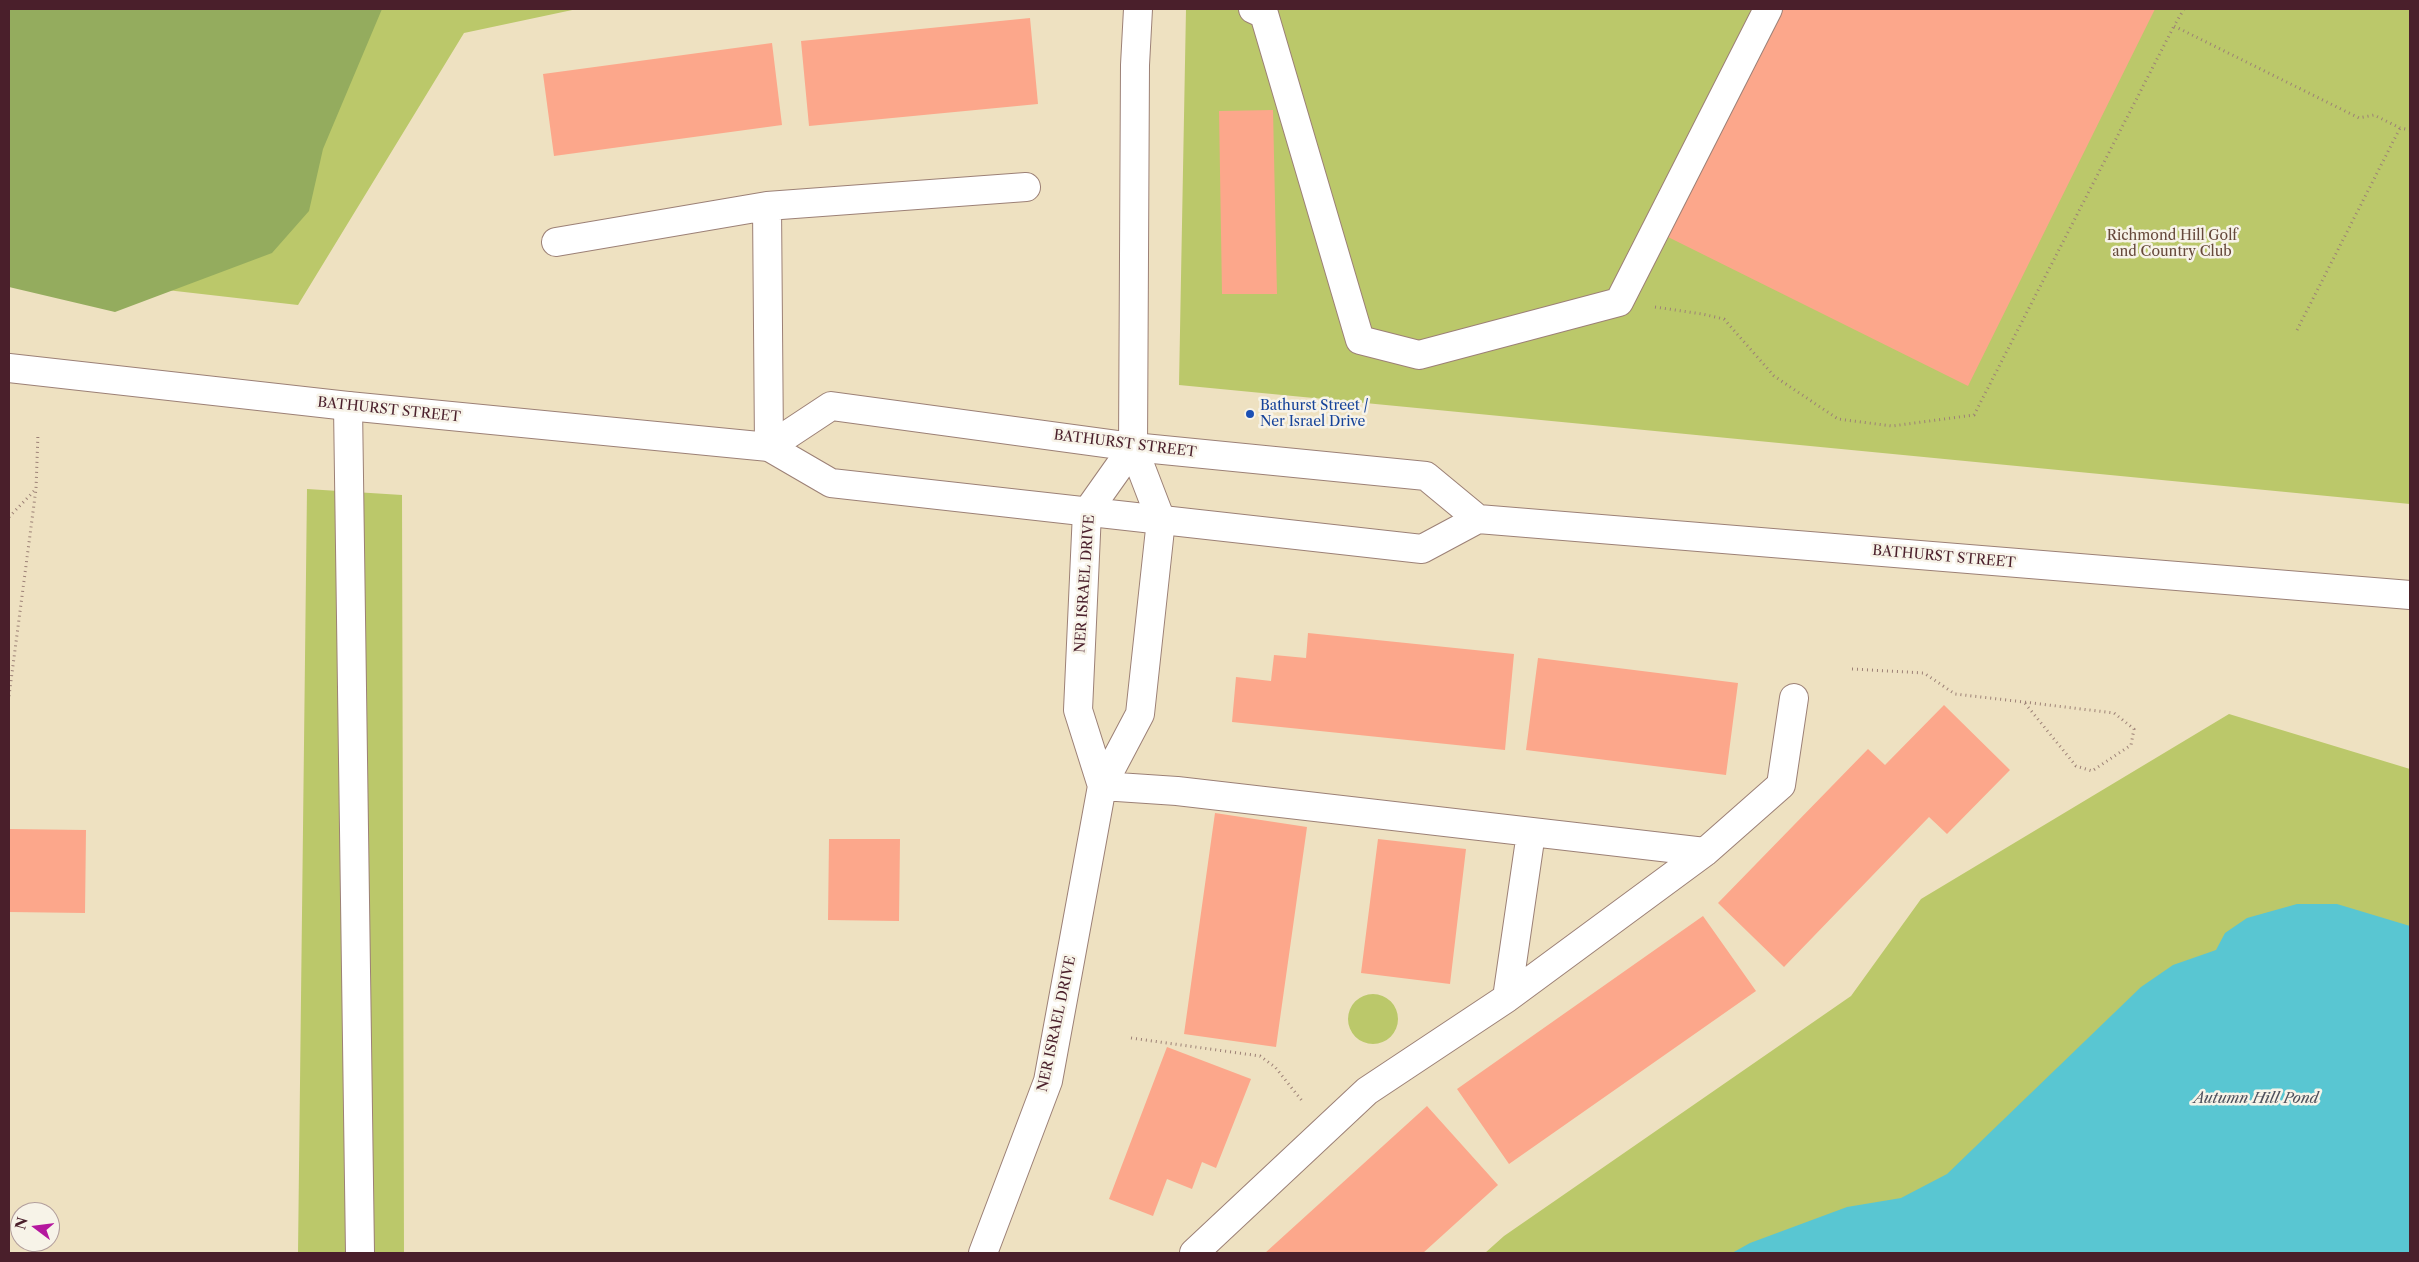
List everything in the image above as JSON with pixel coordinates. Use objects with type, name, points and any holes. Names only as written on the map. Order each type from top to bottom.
[{"type":"main road","points":[[1134,447],[1135,65],[1138,9]]},
{"type":"main road","points":[[1253,9],[1264,14],[1360,340],[1419,355],[1619,302],[1768,9]]},
{"type":"main road","points":[[556,242],[767,206],[1026,187]]},
{"type":"main road","points":[[767,206],[769,447]]},
{"type":"main road","name":"BATHURST STREET","points":[[9,368],[348,406],[769,447],[831,483],[1422,549],[1478,519],[2410,595]]},
{"type":"main road","points":[[348,406],[360,1253]]},
{"type":"main road","name":"BATHURST STREET","points":[[769,447],[831,406],[1134,447],[1426,476],[1478,519]]},
{"type":"main road","name":"NER ISRAEL DRIVE","points":[[1102,786],[1078,710],[1088,512],[1134,447]]},
{"type":"main road","name":"NER ISRAEL DRIVE","points":[[983,1253],[1048,1081],[1102,786],[1140,714],[1161,520],[1134,447]]},
{"type":"main road","points":[[1194,1253],[1366,1092],[1507,998],[1705,852],[1781,785],[1794,698]]},
{"type":"main road","points":[[1102,786],[1177,791],[1705,852]]},
{"type":"main road","points":[[1507,998],[1532,833]]},
{"type":"path","points":[[1619,302],[1724,319],[1774,376],[1838,419],[1892,426],[1974,415],[2184,9]]},
{"type":"path","points":[[2174,26],[2359,118],[2374,115],[2400,128],[2410,130]]},
{"type":"path","points":[[2297,330],[2400,128]]},
{"type":"path","points":[[9,696],[36,489],[38,433]]},
{"type":"path","points":[[9,518],[36,489]]},
{"type":"path","points":[[1852,669],[1924,673],[1955,694],[2024,702],[2114,713],[2134,729],[2131,744],[2092,770],[2076,766],[2024,702]]},
{"type":"path","points":[[1130,1038],[1260,1056],[1275,1067],[1326,1130]]},
{"type":"green space","points":[[9,9],[577,9],[464,33],[298,305],[9,272]]},
{"type":"green space","points":[[9,9],[382,9],[323,149],[309,211],[272,253],[115,312],[9,287]]},
{"type":"green space","name":"Richmond Hill Golf and Country Club","points":[[1186,9],[2410,9],[2410,504],[1179,385]]},
{"type":"green space","points":[[307,489],[402,495],[404,1253],[298,1253]]},
{"type":"green space","points":[[2229,714],[2410,769],[2410,1253],[1485,1253],[1504,1236],[1851,996],[1921,899]]},
{"type":"green space","points":[[1378,994],[1391,1001],[1397,1009],[1397,1029],[1391,1037],[1383,1043],[1368,1044],[1355,1037],[1349,1029],[1348,1014],[1355,1001],[1363,995]]},
{"type":"water","name":"Autumn Hill Pond","points":[[2297,904],[2337,904],[2410,926],[2410,1253],[1732,1253],[1750,1243],[1847,1207],[1901,1198],[1947,1174],[2141,987],[2173,965],[2216,950],[2225,933],[2247,918]]},
{"type":"building","points":[[1780,9],[2155,9],[1968,386],[1666,236]]},
{"type":"building","points":[[1030,18],[1038,104],[809,126],[801,41]]},
{"type":"building","points":[[772,43],[782,125],[554,156],[543,74]]},
{"type":"building","points":[[1273,110],[1277,294],[1222,294],[1219,111]]},
{"type":"building","points":[[1308,633],[1514,654],[1505,750],[1232,722],[1236,677],[1271,681],[1274,655],[1306,658]]},
{"type":"building","points":[[1538,658],[1738,683],[1726,775],[1526,750]]},
{"type":"building","points":[[1944,705],[2010,770],[1947,834],[1929,817],[1784,967],[1718,903],[1868,749],[1885,765]]},
{"type":"building","points":[[1215,813],[1307,827],[1276,1047],[1184,1034]]},
{"type":"building","points":[[9,829],[86,830],[85,913],[9,912]]},
{"type":"building","points":[[829,839],[900,839],[899,921],[828,920]]},
{"type":"building","points":[[1378,839],[1466,849],[1450,984],[1361,973]]},
{"type":"building","points":[[1703,916],[1756,991],[1509,1164],[1457,1089]]},
{"type":"building","points":[[1167,1047],[1251,1079],[1216,1168],[1202,1162],[1192,1189],[1167,1179],[1153,1216],[1109,1199]]},
{"type":"building","points":[[1427,1106],[1498,1185],[1423,1253],[1265,1253]]},
{"type":"place","name":"Bathurst Street / Ner Israel Drive","points":[[1250,414]]}]
